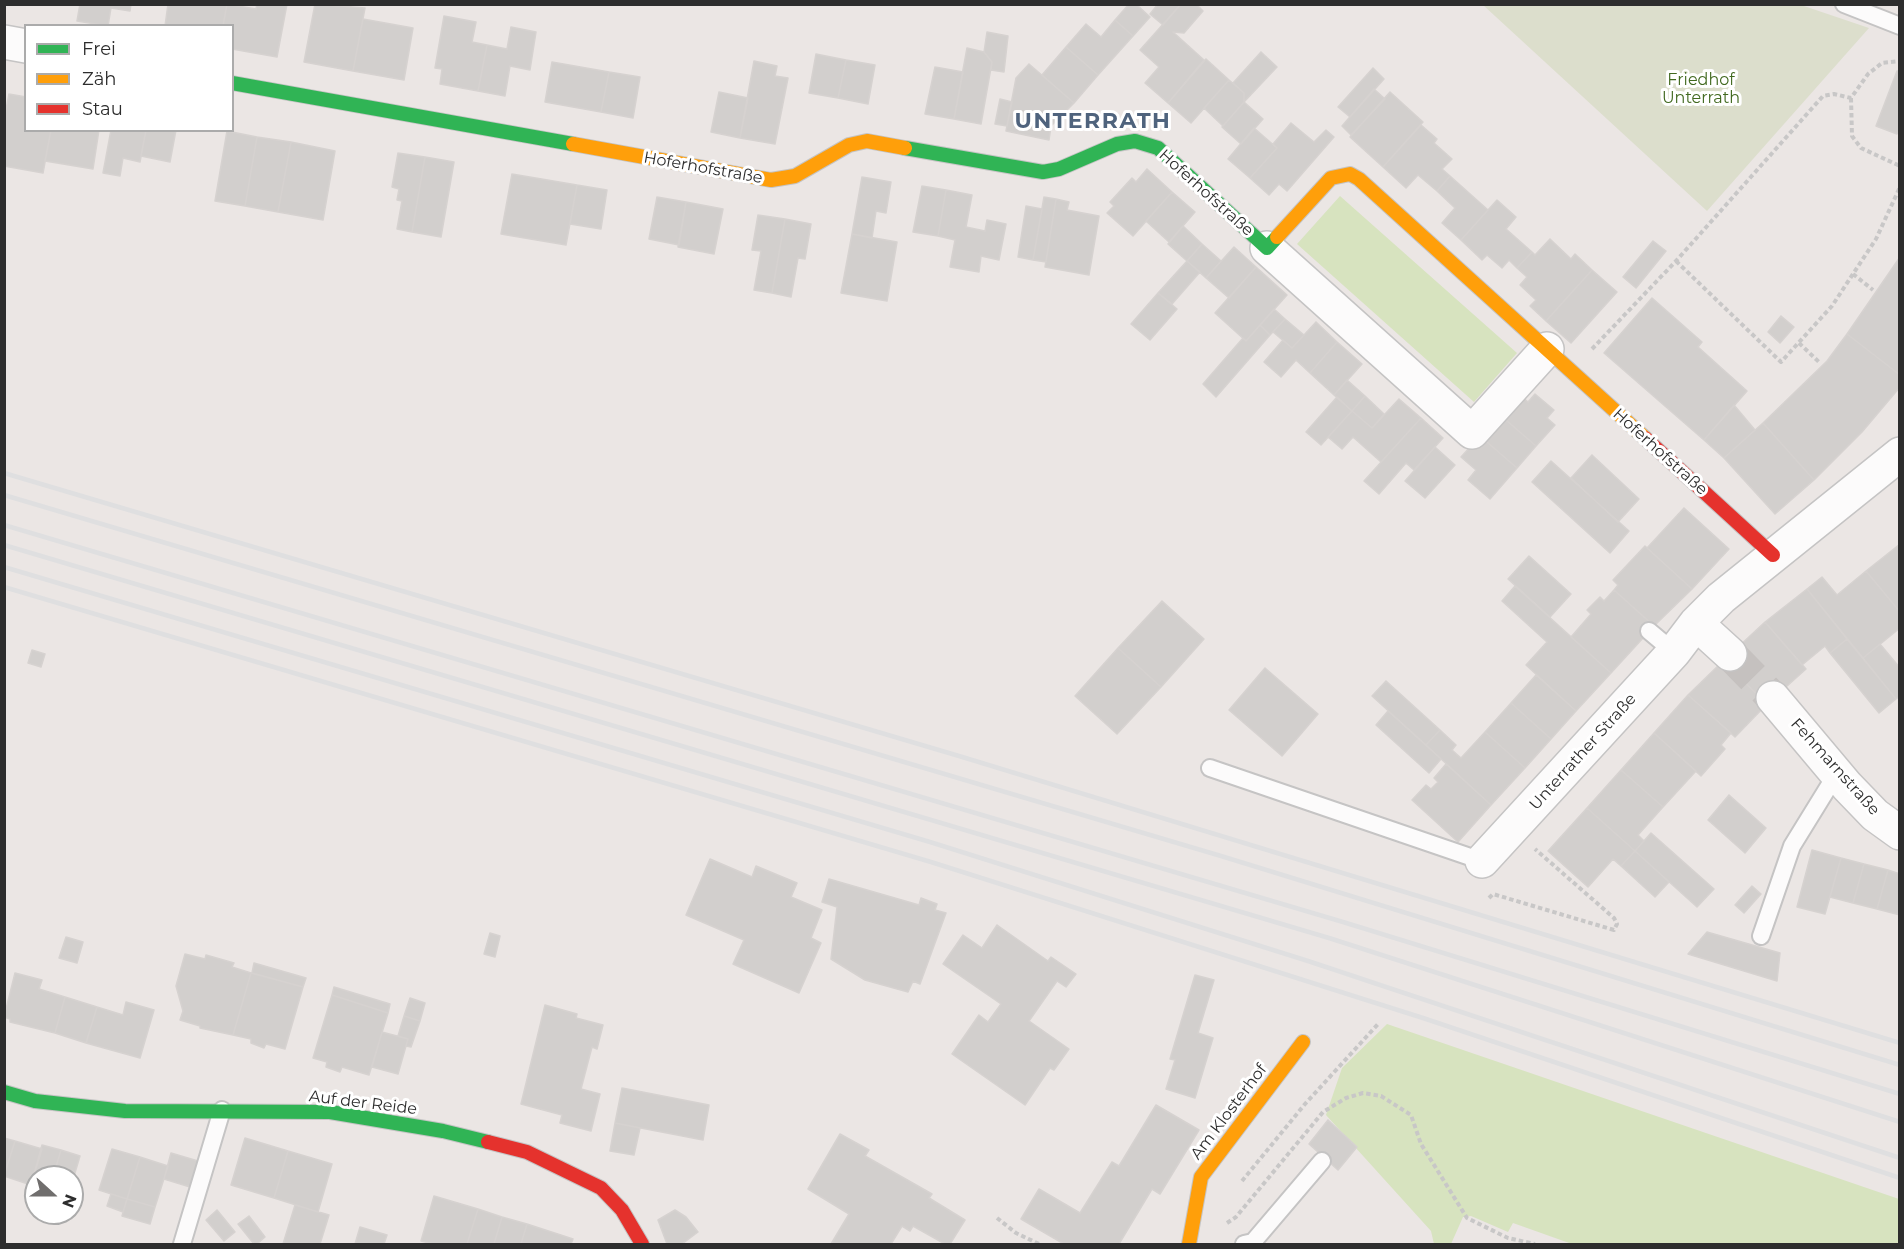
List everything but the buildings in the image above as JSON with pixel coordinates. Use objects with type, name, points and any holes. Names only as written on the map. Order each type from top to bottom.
[{"type":"street","points":[[4,42],[24,46]]},
{"type":"street","name":"Hoferhofstraße","points":[[234,83],[771,180],[795,176],[849,145],[867,141],[1043,172],[1059,169],[1118,144],[1135,141],[1158,148],[1472,432],[1547,349]]},
{"type":"street","name":"Hoferhofstraße","points":[[1267,248],[1331,178],[1350,174],[1359,179],[1773,555]]},
{"type":"street","name":"Unterrather Straße","points":[[1482,861],[1512,831],[1674,652],[1696,623],[1721,598],[1899,454]]},
{"type":"street","points":[[1696,623],[1730,654]]},
{"type":"street","name":"Fehmarnstraße","points":[[1773,698],[1875,815],[1899,834]]},
{"type":"street","name":"Am Klosterhof","points":[[1189,1245],[1201,1177],[1304,1042]]},
{"type":"street","name":"Auf der Reide","points":[[4,1092],[35,1101],[125,1111],[330,1112],[442,1131],[527,1152],[601,1188],[622,1210],[642,1245]]},
{"type":"lane","points":[[1844,4],[1899,26]]},
{"type":"lane","points":[[1649,631],[1674,652]]},
{"type":"lane","name":"Unterrather Straße","points":[[1210,768],[1482,861]]},
{"type":"lane","points":[[1761,936],[1792,846],[1837,773]]},
{"type":"lane","points":[[182,1245],[222,1110]]},
{"type":"lane","points":[[1244,1245],[1253,1242],[1322,1161]]},
{"type":"path","points":[[1899,61],[1881,63],[1868,74],[1851,98],[1852,135],[1862,148],[1899,166]]},
{"type":"path","points":[[1571,371],[1676,261],[1823,96],[1834,94],[1851,98]]},
{"type":"path","points":[[1676,261],[1781,362],[1832,306],[1876,239],[1899,187]]},
{"type":"path","points":[[1853,274],[1873,290]]},
{"type":"path","points":[[1799,343],[1819,362]]},
{"type":"path","points":[[1489,898],[1493,894],[1608,930],[1614,930],[1617,924],[1614,918],[1512,831]]},
{"type":"path","points":[[1237,1186],[1305,1104],[1379,1023]]},
{"type":"path","points":[[1422,1144],[1467,1218],[1508,1238],[1535,1245]]},
{"type":"path","points":[[997,1218],[1016,1233],[1039,1245]]},
{"type":"green space","name":"Friedhof Unterrath","points":[[1483,5],[1801,5],[1869,28],[1707,211]]},
{"type":"green space","points":[[1340,196],[1517,353],[1474,402],[1297,244]]},
{"type":"green space","points":[[1387,1024],[1899,1199],[1899,1244],[1572,1244],[1513,1223],[1508,1232],[1471,1216],[1463,1217],[1451,1244],[1434,1244],[1431,1231],[1326,1115],[1342,1068]]},
{"type":"tunnel","points":[[1730,654],[1773,698]]},
{"type":"railway","points":[[4,473],[959,756],[1900,1043]]},
{"type":"railway","points":[[4,495],[1221,856],[1900,1065]]},
{"type":"railway","points":[[4,525],[1343,922],[1900,1094]]},
{"type":"railway","points":[[4,545],[1329,938],[1900,1122]]},
{"type":"railway","points":[[4,567],[930,842],[1308,961],[1900,1158]]},
{"type":"railway","points":[[4,587],[931,862],[1423,1018],[1900,1178]]},
{"type":"traffic: fast","points":[[234,83],[573,144]]},
{"type":"traffic: fast","points":[[905,148],[1043,172],[1059,169],[1117,144],[1135,141],[1158,148],[1267,248],[1277,237]]},
{"type":"traffic: fast","points":[[4,1092],[35,1101],[125,1111],[330,1112],[443,1131],[488,1142]]},
{"type":"traffic: slow","points":[[573,144],[771,180],[795,176],[849,145],[867,141],[905,148]]},
{"type":"traffic: slow","points":[[1277,237],[1331,178],[1350,174],[1359,179],[1645,438]]},
{"type":"traffic: slow","points":[[1189,1244],[1201,1177],[1303,1042]]},
{"type":"traffic: jam","points":[[1645,438],[1773,555]]},
{"type":"traffic: jam","points":[[488,1142],[527,1152],[601,1188],[622,1210],[642,1244]]},
{"type":"district","name":"UNTERRATH","points":[[1093,122]]}]
